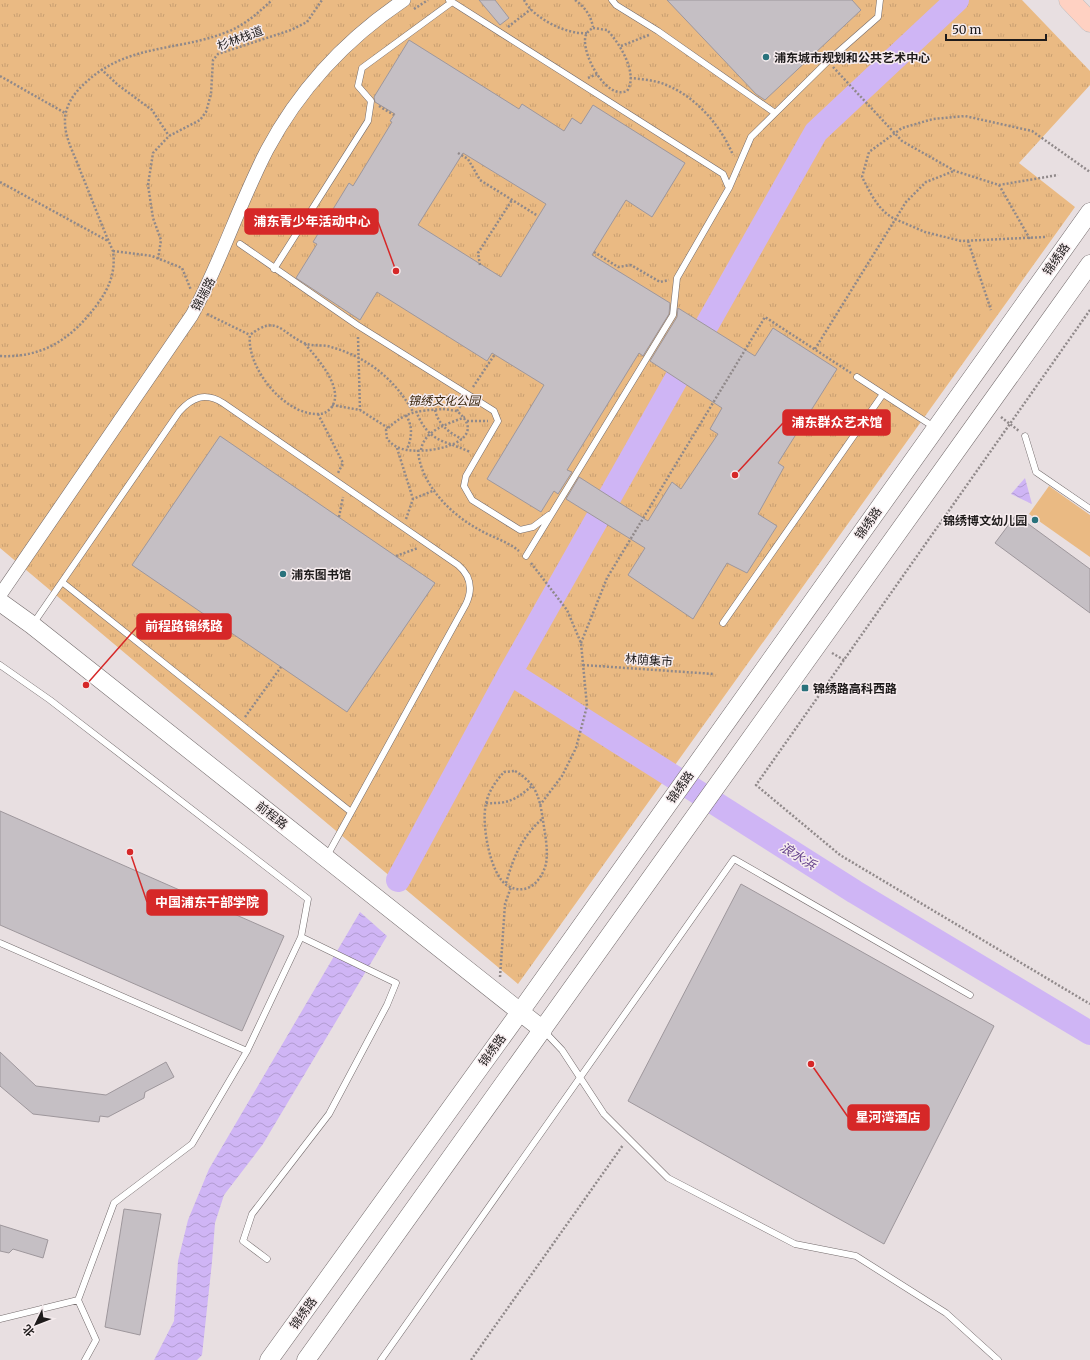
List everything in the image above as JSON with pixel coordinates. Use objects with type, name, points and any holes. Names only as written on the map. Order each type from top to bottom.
[{"type":"main road","points":[[1069,0],[1090,22]]},
{"type":"main road","name":"锦绣路","points":[[269,1360],[520,1012],[1090,212]]},
{"type":"main road","points":[[307,1360],[1090,264]]},
{"type":"main road","name":"前程路","points":[[0,602],[32,625],[543,1030]]},
{"type":"street","name":"锦瑞路","points":[[0,595],[192,316],[213,275],[266,152],[298,100],[336,55],[360,33],[404,0]]},
{"type":"lane","points":[[612,0],[775,113]]},
{"type":"lane","points":[[526,556],[672,315],[677,278],[729,188],[751,137],[828,61],[878,17],[880,0]]},
{"type":"lane","points":[[274,269],[368,121],[371,102],[358,86],[362,68],[450,1],[723,174],[729,188]]},
{"type":"lane","points":[[240,244],[274,269],[357,325],[494,411],[498,421],[466,476],[464,486],[472,500],[520,530],[533,528],[553,513]]},
{"type":"lane","points":[[857,377],[936,428]]},
{"type":"lane","points":[[723,623],[883,394]]},
{"type":"lane","points":[[32,625],[178,412],[188,402],[198,397],[207,396],[223,402],[463,569],[470,584],[469,598],[326,858]]},
{"type":"lane","points":[[1025,436],[1036,472],[1090,509]]},
{"type":"lane","points":[[62,582],[351,812]]},
{"type":"lane","points":[[0,665],[50,700],[308,899],[301,937],[247,1051],[192,1144],[114,1204],[78,1300],[96,1340],[85,1360]]},
{"type":"lane","points":[[381,1360],[580,1080],[734,859],[970,994]]},
{"type":"lane","points":[[267,1259],[243,1241],[252,1214],[329,1114],[387,1005],[396,983],[301,937]]},
{"type":"lane","points":[[0,943],[247,1051]]},
{"type":"lane","points":[[543,1030],[562,1050],[580,1080],[604,1114],[668,1178],[795,1244],[856,1256],[946,1313],[998,1360]]},
{"type":"lane","points":[[0,1319],[78,1300]]},
{"type":"path","points":[[0,356],[22,356],[36,353],[67,338],[77,329],[100,301],[111,283],[115,262],[113,251],[71,146],[65,125],[65,113],[72,97],[101,69],[126,57],[227,32],[245,23],[272,0]]},
{"type":"path","name":"杉林栈道","points":[[158,259],[161,240],[153,218],[148,185],[153,153],[169,136],[200,120],[206,112],[211,94],[213,60],[218,54],[291,30],[307,22],[322,0]]},
{"type":"path","points":[[524,0],[531,9],[553,25],[570,32],[587,33]]},
{"type":"path","points":[[575,0],[586,10],[592,19],[592,28],[587,33],[584,40],[590,61],[604,84],[616,93],[622,93],[630,87],[630,78],[626,57],[621,46],[607,30],[592,28]]},
{"type":"path","points":[[500,33],[531,9]]},
{"type":"path","points":[[621,46],[658,31]]},
{"type":"path","points":[[828,61],[902,141],[955,171],[999,185],[1058,175]]},
{"type":"path","points":[[101,69],[118,85],[152,110],[169,136]]},
{"type":"path","points":[[0,76],[65,113]]},
{"type":"path","points":[[630,78],[663,83],[686,96],[715,123],[728,143],[738,166]]},
{"type":"path","points":[[371,102],[394,115]]},
{"type":"path","points":[[1045,237],[1030,239],[961,241],[925,232],[895,219],[873,199],[862,177],[869,152],[902,128],[933,119],[965,116],[1032,131],[1090,172]]},
{"type":"path","points":[[458,153],[468,159],[480,180],[538,216]]},
{"type":"path","points":[[815,349],[906,202],[926,182],[955,171]]},
{"type":"path","points":[[0,182],[108,241]]},
{"type":"path","points":[[999,185],[1030,239]]},
{"type":"path","points":[[480,264],[478,253],[512,200]]},
{"type":"path","points":[[968,241],[991,310]]},
{"type":"path","points":[[113,251],[152,256],[182,268],[191,290]]},
{"type":"path","points":[[594,252],[618,267],[631,265],[660,282],[677,278]]},
{"type":"path","points":[[188,296],[194,283]]},
{"type":"path","points":[[1090,310],[756,784],[840,854],[1090,1004]]},
{"type":"path","points":[[207,314],[250,335]]},
{"type":"path","points":[[581,643],[607,578],[765,317],[857,377]]},
{"type":"path","points":[[268,324],[279,328],[305,344],[325,368],[335,389],[332,405],[327,412],[318,414],[304,412],[284,401],[266,382],[258,370],[249,341],[250,335],[260,327],[268,324]]},
{"type":"path","points":[[357,325],[360,410]]},
{"type":"path","points":[[305,344],[329,346],[367,362],[390,379],[424,428],[430,434],[445,443],[455,445],[478,456]]},
{"type":"path","points":[[457,411],[495,354]]},
{"type":"path","points":[[332,405],[360,410],[388,428]]},
{"type":"path","points":[[435,410],[437,417],[443,426],[451,434],[462,439]]},
{"type":"path","points":[[435,410],[457,411],[465,417],[469,428],[466,436],[455,445],[420,450],[398,448],[387,439],[386,430],[394,421],[414,412],[435,410]]},
{"type":"path","points":[[318,414],[343,463],[335,480]]},
{"type":"path","points":[[406,415],[412,431],[410,441],[406,449]]},
{"type":"path","points":[[465,417],[443,426],[430,434],[422,444],[420,450],[422,471],[442,501],[476,528],[516,548],[526,556],[544,577],[567,610],[581,643],[587,706],[576,748],[562,776],[540,805]]},
{"type":"path","points":[[467,421],[498,421]]},
{"type":"path","points":[[398,448],[413,499],[404,527]]},
{"type":"path","points":[[339,517],[345,486]]},
{"type":"path","points":[[413,499],[435,490]]},
{"type":"path","points":[[396,556],[428,544]]},
{"type":"path","points":[[832,653],[844,660]]},
{"type":"path","name":"林荫集市","points":[[583,665],[714,674]]},
{"type":"path","points":[[240,724],[280,667]]},
{"type":"path","points":[[515,771],[526,777],[536,788],[540,805],[547,849],[546,864],[536,884],[527,890],[519,890],[506,884],[499,875],[488,849],[484,820],[486,803],[496,781],[504,772],[515,771]]},
{"type":"path","points":[[486,803],[504,804],[514,800],[533,785]]},
{"type":"path","points":[[506,884],[517,849],[534,826],[543,818]]},
{"type":"path","points":[[499,994],[505,904],[511,887]]},
{"type":"path","points":[[470,1360],[628,1138]]},
{"type":"green space","name":"锦绣文化公园","points":[[0,0],[1022,0],[1090,71],[1090,85],[1019,163],[1075,207],[518,984],[0,548]]},
{"type":"green space","points":[[1049,486],[1090,515],[1090,557],[1029,514]]},
{"type":"water","points":[[1025,478],[1032,504],[1011,494]]},
{"type":"water","points":[[360,912],[387,936],[263,1144],[224,1195],[215,1223],[202,1355],[197,1360],[154,1360],[174,1321],[178,1261],[188,1220],[209,1169]]},
{"type":"building","points":[[479,0],[495,0],[509,18],[500,25]]},
{"type":"building","name":"浦东城市规划和公共艺术中心","points":[[667,0],[852,0],[861,10],[765,100],[756,94]]},
{"type":"building","points":[[409,40],[519,109],[522,104],[564,131],[572,118],[581,124],[593,105],[685,163],[652,217],[626,200],[592,255],[670,303],[669,314],[643,356],[639,353],[567,470],[572,472],[558,494],[554,491],[541,512],[487,479],[544,385],[492,353],[487,361],[377,292],[360,320],[296,278],[317,244],[313,242],[349,183],[353,186],[392,122],[390,121],[395,114],[375,102],[374,97]],"holes":[[[463,153],[546,204],[501,277],[418,225]]]},
{"type":"building","points":[[678,308],[755,356],[773,328],[837,369],[778,463],[784,467],[758,514],[777,526],[747,573],[727,563],[693,619],[628,575],[645,548],[566,499],[579,477],[648,521],[672,482],[681,489],[718,434],[710,429],[722,408],[650,361],[677,317]]},
{"type":"building","name":"浦东图书馆","points":[[220,436],[435,583],[347,712],[132,565]]},
{"type":"building","points":[[1016,515],[1090,569],[1090,613],[995,543]]},
{"type":"building","points":[[0,811],[284,936],[242,1031],[0,925]]},
{"type":"building","points":[[741,884],[994,1026],[884,1244],[628,1101]]},
{"type":"building","points":[[0,1052],[36,1086],[106,1095],[166,1062],[174,1077],[145,1092],[144,1098],[108,1117],[100,1116],[99,1122],[33,1114],[0,1086]]},
{"type":"building","points":[[124,1209],[161,1214],[140,1335],[105,1327]]},
{"type":"building","points":[[0,1225],[48,1240],[43,1258],[13,1249],[9,1253],[0,1251]]},
{"type":"waterway","points":[[398,880],[510,673],[816,132],[957,0]]},
{"type":"waterway","name":"浪水浜","points":[[510,673],[855,892],[1090,1033]]},
{"type":"place","name":"浦东城市规划和公共艺术中心","points":[[766,57]]},
{"type":"place","name":"浦东青少年活动中心","points":[[396,271]]},
{"type":"place","name":"浦东群众艺术馆","points":[[735,475]]},
{"type":"place","name":"锦绣博文幼儿园","points":[[1035,520]]},
{"type":"place","name":"浦东图书馆","points":[[283,574]]},
{"type":"place","name":"前程路锦绣路","points":[[86,685]]},
{"type":"place","name":"锦绣路高科西路","points":[[805,688]]},
{"type":"place","name":"中国浦东干部学院","points":[[130,852]]},
{"type":"place","name":"星河湾酒店","points":[[811,1064]]}]
